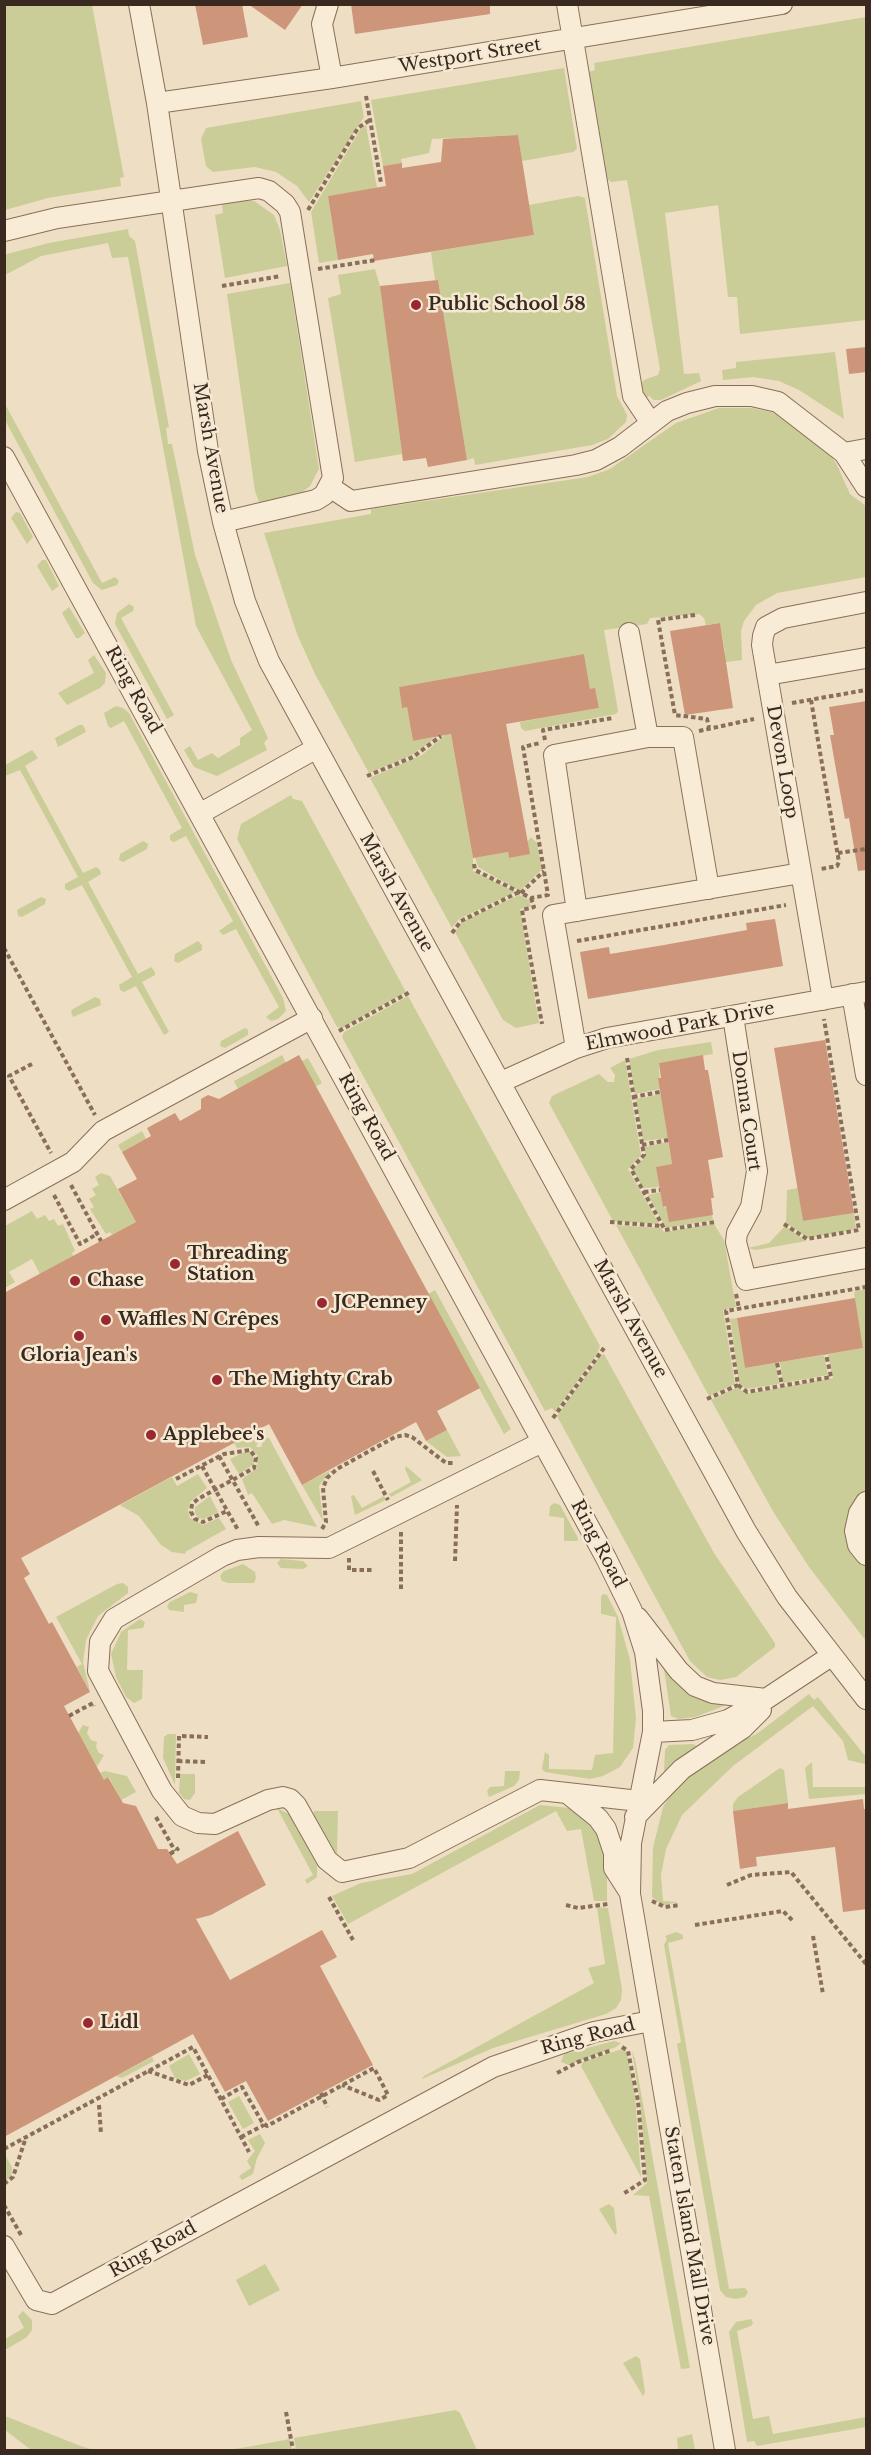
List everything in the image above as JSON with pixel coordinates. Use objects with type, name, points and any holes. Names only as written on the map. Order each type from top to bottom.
[{"type":"street","name":"Marsh Avenue","points":[[139,4],[157,103],[208,451],[223,522],[245,601],[269,661],[315,749],[501,1082],[746,1531],[787,1597],[867,1699]]},
{"type":"street","points":[[328,4],[322,24],[332,78]]},
{"type":"street","points":[[567,4],[633,396],[651,423]]},
{"type":"street","name":"Westport Street","points":[[157,103],[332,78],[782,4]]},
{"type":"street","points":[[4,231],[57,218],[259,188],[277,196],[290,212],[333,468],[330,487],[316,500],[223,522]]},
{"type":"street","points":[[330,487],[351,501],[576,465],[596,460],[620,447],[651,423],[687,402],[712,396],[767,398],[778,402],[844,453],[867,487]]},
{"type":"street","points":[[844,453],[867,449]]},
{"type":"street","name":"Ring Road","points":[[4,458],[201,813],[632,1611],[645,1652],[654,1711],[653,1732],[629,1862],[630,1894],[651,2021],[594,2032],[492,2067],[52,2304],[36,2300],[4,2246]]},
{"type":"street","name":"Devon Loop","points":[[823,1010],[767,675],[763,636],[766,627],[773,621],[867,602]]},
{"type":"street","points":[[629,633],[648,737]]},
{"type":"street","points":[[767,675],[867,658]]},
{"type":"street","points":[[577,911],[554,755],[648,737],[683,737],[709,889]]},
{"type":"street","points":[[201,813],[315,749]]},
{"type":"street","points":[[576,1048],[553,915],[801,873]]},
{"type":"street","points":[[859,993],[867,1075]]},
{"type":"street","name":"Elmwood Park Drive","points":[[501,1082],[576,1048],[607,1038],[733,1016],[823,1010],[859,993]]},
{"type":"street","name":"Donna Court","points":[[733,1016],[758,1171],[751,1207],[737,1233],[736,1242],[746,1280],[867,1258]]},
{"type":"street","points":[[4,1200],[73,1162],[103,1131],[312,1018]]},
{"type":"street","points":[[542,1442],[329,1548],[259,1547],[237,1550],[222,1556],[114,1619],[103,1634],[98,1649],[97,1663],[101,1680],[162,1791],[182,1816],[198,1823],[215,1824],[268,1800],[282,1797],[290,1799],[302,1815],[327,1860],[342,1872],[410,1858],[531,1792],[548,1789],[565,1791],[637,1809],[681,1769],[743,1728],[760,1712],[766,1699]]},
{"type":"street","points":[[867,1502],[859,1513],[855,1531],[858,1545],[867,1555]]},
{"type":"street","points":[[632,1611],[658,1641],[679,1671],[696,1686],[721,1695],[766,1699]]},
{"type":"street","points":[[653,1732],[710,1726],[728,1720],[766,1699],[831,1656]]},
{"type":"street","points":[[565,1791],[598,1818],[606,1829],[614,1853],[614,1868],[630,1894]]},
{"type":"street","name":"Staten Island Mall Drive","points":[[651,2021],[725,2451]]},
{"type":"path","points":[[366,96],[381,183]]},
{"type":"path","points":[[307,211],[358,128],[370,120]]},
{"type":"path","points":[[318,269],[376,260]]},
{"type":"path","points":[[222,286],[288,274]]},
{"type":"path","points":[[695,615],[658,620],[675,715],[707,719],[709,728]]},
{"type":"path","points":[[792,703],[867,690]]},
{"type":"path","points":[[811,700],[838,853],[838,865],[821,869]]},
{"type":"path","points":[[683,737],[709,728],[754,719]]},
{"type":"path","points":[[367,776],[413,757],[441,736]]},
{"type":"path","points":[[838,853],[867,849]]},
{"type":"path","points":[[452,933],[461,921],[520,893],[544,870],[548,895],[531,898],[520,893],[475,870],[474,864]]},
{"type":"path","points":[[531,898],[534,907],[522,910],[542,1024]]},
{"type":"path","points":[[570,942],[786,905]]},
{"type":"path","points":[[4,948],[97,1118]]},
{"type":"path","points":[[339,1031],[410,992]]},
{"type":"path","points":[[784,1224],[807,1239],[859,1230],[823,1010]]},
{"type":"path","points":[[627,1058],[644,1155],[631,1169],[665,1230],[715,1222]]},
{"type":"path","points":[[32,1064],[9,1076],[52,1157]]},
{"type":"path","points":[[633,1096],[660,1092]]},
{"type":"path","points":[[642,1145],[668,1140]]},
{"type":"path","points":[[81,1180],[69,1186],[101,1241]]},
{"type":"path","points":[[644,1192],[660,1190]]},
{"type":"path","points":[[44,1200],[61,1191]]},
{"type":"path","points":[[54,1195],[80,1244],[97,1234]]},
{"type":"path","points":[[610,1222],[663,1226]]},
{"type":"path","points":[[826,1354],[831,1377],[747,1392],[738,1385],[726,1311],[867,1287]]},
{"type":"path","points":[[553,1418],[604,1348]]},
{"type":"path","points":[[777,1363],[782,1385]]},
{"type":"path","points":[[707,1399],[738,1385]]},
{"type":"path","points":[[316,1531],[323,1528],[326,1522],[323,1485],[329,1475],[395,1437],[412,1437],[449,1464],[458,1506],[455,1561]]},
{"type":"path","points":[[176,1479],[202,1466],[212,1457],[244,1449],[255,1454],[257,1461],[254,1468],[192,1504],[193,1517],[206,1522],[227,1510]]},
{"type":"path","points":[[219,1456],[259,1527]]},
{"type":"path","points":[[449,1464],[460,1460]]},
{"type":"path","points":[[202,1466],[238,1530]]},
{"type":"path","points":[[253,1528],[266,1527]]},
{"type":"path","points":[[228,1533],[247,1528]]},
{"type":"path","points":[[349,1558],[349,1570],[374,1570]]},
{"type":"path","points":[[69,1716],[93,1703]]},
{"type":"path","points":[[178,1786],[179,1736],[208,1737]]},
{"type":"path","points":[[178,1761],[208,1762]]},
{"type":"path","points":[[170,1854],[179,1848]]},
{"type":"path","points":[[727,1884],[751,1875],[791,1872],[867,1964]]},
{"type":"path","points":[[329,1897],[352,1940]]},
{"type":"path","points":[[652,1901],[665,1907],[680,1905]]},
{"type":"path","points":[[566,1905],[578,1908],[608,1905]]},
{"type":"path","points":[[695,1925],[783,1911],[794,1922]]},
{"type":"path","points":[[813,1936],[823,1994]]},
{"type":"path","points":[[4,2149],[193,2047],[249,2152]]},
{"type":"path","points":[[557,2073],[578,2062],[621,2047],[628,2051],[638,2101],[645,2180],[623,2194]]},
{"type":"path","points":[[241,2137],[264,2125],[270,2125],[322,2095],[374,2068],[388,2095],[380,2100],[342,2085]]},
{"type":"path","points":[[148,2071],[189,2085],[208,2076]]},
{"type":"path","points":[[220,2099],[243,2087],[264,2125]]},
{"type":"path","points":[[322,2095],[327,2107]]},
{"type":"path","points":[[99,2104],[101,2134]]},
{"type":"path","points":[[4,2184],[13,2177],[26,2138]]},
{"type":"path","points":[[286,2412],[293,2451]]},
{"type":"green space","points":[[5,4],[92,5],[124,177],[120,178],[121,186],[48,198],[5,210]]},
{"type":"green space","points":[[866,17],[866,320],[740,334],[737,297],[728,297],[718,205],[665,213],[684,374],[699,373],[701,381],[661,400],[654,400],[649,396],[645,398],[641,384],[644,380],[658,375],[660,369],[627,180],[611,182],[607,179],[589,72],[595,70],[594,63]]},
{"type":"green space","points":[[564,68],[577,149],[573,152],[522,161],[518,135],[432,139],[429,153],[401,159],[402,163],[383,166],[371,100]]},
{"type":"green space","points":[[361,101],[364,117],[309,202],[297,186],[276,172],[255,167],[213,172],[206,166],[201,139],[206,128]]},
{"type":"green space","points":[[366,125],[377,188],[328,196],[338,260],[319,263],[311,212],[360,130]]},
{"type":"green space","points":[[578,196],[585,198],[617,396],[627,415],[626,422],[608,439],[592,445],[475,465],[474,458],[467,460],[438,280],[435,280],[431,252],[534,235],[529,205]]},
{"type":"green space","points":[[254,201],[274,215],[280,230],[287,266],[225,278],[215,215],[223,213],[222,204]]},
{"type":"green space","points":[[128,229],[129,236],[135,241],[169,427],[166,428],[168,444],[172,444],[195,555],[231,660],[268,738],[264,743],[267,750],[217,776],[194,767],[184,750],[190,746],[198,760],[212,753],[218,758],[240,745],[240,738],[252,730],[196,626],[128,257],[112,258],[108,243],[41,256],[5,275],[5,255],[7,254],[49,243]]},
{"type":"green space","points":[[375,269],[381,290],[402,454],[355,462],[328,298],[341,294],[338,275]]},
{"type":"green space","points":[[290,283],[319,469],[310,486],[299,495],[259,502],[255,491],[227,294]]},
{"type":"green space","points":[[835,352],[844,419],[799,390],[779,381],[753,377],[723,380],[722,370],[736,368],[736,362]]},
{"type":"green space","points":[[5,404],[102,583],[115,577],[119,581],[117,585],[102,590],[93,583],[5,420]]},
{"type":"green space","points":[[719,408],[752,408],[780,414],[826,449],[836,463],[850,494],[866,506],[866,577],[777,593],[756,605],[744,621],[741,631],[742,660],[719,663],[725,652],[720,623],[706,625],[704,618],[699,614],[650,618],[647,624],[604,630],[618,711],[616,714],[525,731],[521,728],[520,722],[599,708],[595,689],[590,689],[584,654],[399,687],[402,707],[407,707],[413,741],[437,737],[410,756],[369,773],[315,674],[297,634],[264,533],[371,514],[371,509],[588,477],[610,469],[676,423]]},
{"type":"green space","points":[[16,512],[20,513],[33,537],[27,544],[11,518]]},
{"type":"green space","points":[[42,560],[46,560],[59,586],[52,591],[37,566]]},
{"type":"green space","points":[[129,604],[134,607],[133,611],[121,618],[174,715],[167,719],[115,624],[117,613]]},
{"type":"green space","points":[[69,607],[85,633],[79,638],[76,638],[62,613]]},
{"type":"green space","points":[[94,655],[106,673],[105,683],[100,688],[67,705],[58,693],[94,673],[88,660]]},
{"type":"green space","points":[[116,706],[129,713],[283,998],[286,1011],[278,1019],[271,1021],[266,1017],[279,1007],[236,929],[223,935],[219,931],[233,921],[186,836],[174,842],[170,840],[170,835],[182,828],[124,721],[111,728],[108,726],[104,713]]},
{"type":"green space","points":[[83,725],[86,732],[58,747],[55,738]]},
{"type":"green space","points":[[451,734],[473,858],[473,871],[515,892],[459,919],[452,928],[370,778],[422,755],[445,735]]},
{"type":"green space","points":[[32,750],[38,758],[25,766],[83,873],[96,867],[100,870],[101,874],[88,882],[138,974],[151,967],[155,972],[155,975],[142,982],[169,1032],[164,1035],[136,986],[124,992],[120,990],[119,985],[132,977],[82,885],[69,891],[65,889],[65,884],[78,877],[20,770],[5,776],[5,765]]},
{"type":"green space","points":[[291,795],[293,799],[302,801],[406,992],[342,1028],[337,1027],[237,839],[241,824]]},
{"type":"green space","points":[[531,837],[537,843],[542,869],[520,891],[478,867],[475,857],[508,852],[509,858],[529,854],[527,842]]},
{"type":"green space","points":[[143,841],[148,844],[147,849],[123,862],[119,860],[120,854]]},
{"type":"green space","points":[[519,895],[529,900],[531,907],[520,909],[539,1023],[516,1028],[503,1020],[455,932],[462,922]]},
{"type":"green space","points":[[41,897],[46,899],[45,904],[22,917],[18,916],[17,910]]},
{"type":"green space","points":[[198,941],[202,945],[202,950],[178,963],[174,961],[175,954]]},
{"type":"green space","points":[[408,996],[600,1346],[597,1354],[555,1412],[552,1408],[545,1411],[342,1037],[344,1032]]},
{"type":"green space","points":[[95,997],[100,999],[101,1005],[73,1017],[71,1012],[73,1009]]},
{"type":"green space","points":[[245,1028],[248,1030],[248,1035],[225,1048],[220,1046],[221,1041]]},
{"type":"green space","points":[[711,1042],[713,1054],[659,1063],[660,1089],[635,1094],[629,1059],[658,1050]]},
{"type":"green space","points":[[282,1055],[286,1063],[238,1089],[234,1081]]},
{"type":"green space","points":[[308,1058],[322,1083],[315,1087],[302,1061]]},
{"type":"green space","points":[[625,1060],[641,1155],[628,1169],[659,1224],[613,1221],[549,1103],[552,1096],[599,1074],[608,1082],[614,1082],[615,1075],[610,1068]]},
{"type":"green space","points":[[661,1094],[668,1138],[643,1141],[636,1099]]},
{"type":"green space","points":[[142,1131],[146,1139],[122,1152],[118,1145]]},
{"type":"green space","points":[[668,1142],[672,1164],[657,1167],[660,1187],[643,1188],[633,1170],[646,1156],[644,1147]]},
{"type":"green space","points":[[101,1173],[110,1176],[136,1222],[112,1235],[110,1232],[106,1234],[90,1209],[94,1207],[89,1199],[96,1195],[92,1189],[99,1185],[95,1177]]},
{"type":"green space","points":[[798,1188],[803,1221],[854,1213],[856,1229],[808,1238],[786,1223],[787,1190]]},
{"type":"green space","points":[[661,1192],[663,1207],[712,1215],[713,1220],[666,1228],[648,1195]]},
{"type":"green space","points":[[32,1211],[37,1219],[45,1215],[49,1221],[54,1219],[58,1226],[63,1224],[75,1251],[72,1253],[73,1256],[40,1274],[32,1259],[9,1272],[15,1282],[5,1288],[5,1226]]},
{"type":"green space","points":[[714,1224],[724,1240],[736,1307],[723,1310],[735,1384],[709,1396],[616,1225],[661,1228],[664,1232]]},
{"type":"green space","points":[[785,1226],[806,1241],[756,1250],[748,1248],[769,1243]]},
{"type":"green space","points":[[866,1289],[866,1492],[860,1497],[851,1548],[866,1568],[866,1641],[809,1567],[774,1513],[711,1400],[738,1387],[746,1394],[833,1378],[828,1354],[863,1348],[854,1292]]},
{"type":"green space","points":[[435,1290],[511,1429],[504,1434],[428,1294]]},
{"type":"green space","points":[[737,1318],[745,1368],[776,1363],[779,1384],[746,1389],[739,1383],[730,1319]]},
{"type":"green space","points":[[604,1354],[714,1553],[775,1643],[775,1647],[736,1677],[720,1680],[707,1677],[690,1661],[557,1416],[600,1356]]},
{"type":"green space","points":[[824,1355],[828,1375],[783,1383],[780,1362]]},
{"type":"green space","points":[[257,1430],[260,1437],[256,1447],[261,1447],[264,1438],[269,1438],[317,1527],[284,1520],[272,1524],[252,1493],[248,1495],[242,1479],[257,1468],[258,1456],[250,1447],[237,1448],[234,1443]]},
{"type":"green space","points":[[447,1430],[461,1456],[447,1457],[426,1441]]},
{"type":"green space","points":[[247,1451],[253,1455],[254,1464],[239,1474],[230,1459]]},
{"type":"green space","points":[[406,1466],[422,1480],[391,1497],[389,1494],[411,1482],[405,1469]]},
{"type":"green space","points":[[331,1470],[319,1486],[323,1521],[302,1485]]},
{"type":"green space","points":[[198,1474],[207,1488],[190,1502],[188,1511],[190,1518],[203,1525],[219,1518],[226,1529],[185,1552],[186,1554],[172,1552],[161,1545],[139,1516],[120,1505],[172,1477],[177,1486]]},
{"type":"green space","points":[[354,1495],[362,1508],[384,1496],[386,1500],[355,1515],[351,1496]]},
{"type":"green space","points":[[210,1496],[218,1512],[204,1519],[198,1518],[195,1507]]},
{"type":"green space","points":[[554,1503],[560,1505],[578,1538],[577,1541],[564,1541],[564,1518],[549,1516],[550,1506]]},
{"type":"green space","points":[[281,1559],[303,1561],[308,1566],[303,1569],[281,1568],[277,1563]]},
{"type":"green space","points":[[243,1564],[255,1572],[254,1583],[222,1581],[220,1576],[224,1571]]},
{"type":"green space","points":[[123,1583],[128,1587],[128,1593],[98,1616],[86,1640],[83,1662],[90,1692],[77,1667],[82,1664],[56,1617],[117,1584]]},
{"type":"green space","points":[[190,1592],[198,1594],[196,1603],[184,1605],[184,1612],[169,1610],[167,1606],[170,1602]]},
{"type":"green space","points":[[603,1594],[607,1595],[618,1617],[630,1660],[636,1718],[633,1748],[620,1767],[603,1776],[590,1779],[545,1772],[542,1769],[545,1752],[549,1755],[549,1769],[592,1770],[595,1755],[613,1753],[616,1617],[601,1614]]},
{"type":"green space","points":[[140,1619],[145,1622],[143,1628],[128,1630],[127,1670],[143,1670],[142,1699],[134,1703],[126,1697],[116,1677],[111,1654],[121,1632]]},
{"type":"green space","points":[[663,1662],[729,1704],[695,1717],[679,1719],[671,1716]]},
{"type":"green space","points":[[809,1694],[814,1700],[818,1697],[866,1757],[865,1764],[848,1760],[843,1741],[813,1706],[733,1766],[682,1815],[666,1849],[661,1875],[663,1901],[677,1902],[665,1905],[660,1903],[652,1897],[653,1848],[663,1807],[673,1791],[688,1774],[723,1751],[758,1733]]},
{"type":"green space","points":[[83,1725],[89,1727],[87,1733],[91,1740],[97,1742],[96,1747],[99,1753],[104,1755],[97,1767],[78,1733]]},
{"type":"green space","points":[[168,1734],[176,1734],[175,1785],[163,1758],[164,1737]]},
{"type":"green space","points":[[693,1744],[697,1746],[664,1771],[665,1750],[669,1745]]},
{"type":"green space","points":[[812,1762],[813,1787],[866,1787],[866,1794],[809,1799],[805,1768]]},
{"type":"green space","points":[[780,1768],[784,1770],[788,1803],[733,1811],[733,1804],[738,1797]]},
{"type":"green space","points":[[105,1771],[127,1776],[136,1792],[121,1800],[109,1777],[104,1780],[100,1773]]},
{"type":"green space","points":[[505,1771],[520,1771],[519,1780],[514,1786],[489,1797],[487,1791],[490,1787],[504,1786]]},
{"type":"green space","points":[[180,1774],[195,1774],[195,1793],[190,1800],[184,1799],[179,1793]]},
{"type":"green space","points":[[540,1805],[569,1808],[597,1829],[607,1858],[607,1901],[594,1901],[581,1829],[567,1831],[556,1811],[348,1924],[332,1896],[361,1883],[412,1874]]},
{"type":"green space","points":[[277,1808],[289,1814],[317,1865],[317,1877],[307,1884],[305,1880],[313,1875]]},
{"type":"green space","points":[[314,1811],[338,1811],[337,1855],[314,1815]]},
{"type":"green space","points":[[597,1907],[608,1908],[622,1989],[621,2000],[616,2008],[606,2014],[493,2048],[422,2079],[594,1983],[588,1968],[605,1964]]},
{"type":"green space","points":[[676,1932],[683,1935],[683,1939],[668,1943],[729,2289],[745,2288],[748,2292],[745,2297],[736,2299],[726,2297],[720,2290],[677,2044],[681,2042],[664,1945],[667,1939],[665,1936]]},
{"type":"green space","points":[[614,2041],[621,2043],[569,2065],[561,2062],[564,2054]]},
{"type":"green space","points":[[622,2049],[627,2053],[635,2096],[641,2177],[581,2066],[583,2062]]},
{"type":"green space","points":[[632,2051],[690,2368],[681,2369],[649,2196],[633,2195],[647,2183],[640,2102]]},
{"type":"green space","points":[[189,2054],[200,2074],[186,2081],[175,2078],[169,2066]]},
{"type":"green space","points":[[152,2057],[154,2061],[122,2078],[116,2076]]},
{"type":"green space","points":[[239,2096],[254,2123],[243,2129],[228,2102]]},
{"type":"green space","points":[[260,2134],[265,2143],[257,2158],[253,2174],[242,2180],[239,2176],[251,2168],[247,2161],[255,2151],[248,2140]]},
{"type":"green space","points":[[5,2155],[12,2167],[11,2177],[5,2181]]},
{"type":"green space","points":[[609,2204],[614,2208],[617,2233],[615,2235],[599,2209]]},
{"type":"green space","points":[[265,2264],[280,2290],[249,2306],[236,2280]]},
{"type":"green space","points":[[23,2311],[32,2320],[32,2330],[27,2337],[5,2350],[5,2339],[24,2328],[18,2316]]},
{"type":"green space","points":[[751,2319],[753,2323],[751,2326],[737,2331],[753,2419],[769,2416],[773,2434],[866,2417],[866,2427],[757,2446],[754,2441],[747,2442],[729,2332],[736,2322]]},
{"type":"green space","points":[[636,2356],[640,2359],[645,2392],[643,2396],[623,2363]]},
{"type":"green space","points":[[456,2410],[460,2413],[477,2450],[296,2450],[294,2438]]},
{"type":"green space","points":[[5,2416],[93,2450],[31,2450],[5,2430]]},
{"type":"green space","points":[[692,2434],[695,2450],[678,2450],[677,2438]]},
{"type":"green space","points":[[290,2439],[292,2450],[228,2450],[253,2446]]},
{"type":"building","points":[[195,4],[242,4],[248,37],[203,45]]},
{"type":"building","points":[[248,4],[303,4],[285,30]]},
{"type":"building","points":[[351,4],[490,4],[490,14],[355,34]]},
{"type":"building","points":[[518,135],[534,235],[374,261],[373,254],[338,260],[328,196],[386,186],[383,166],[402,163],[402,168],[441,162],[443,139]]},
{"type":"building","points":[[438,280],[467,460],[428,467],[426,458],[403,461],[380,286]]},
{"type":"building","points":[[867,347],[867,372],[849,374],[846,349]]},
{"type":"building","points":[[720,623],[733,708],[685,715],[670,631]]},
{"type":"building","points":[[584,654],[590,689],[595,688],[599,708],[506,724],[530,854],[509,858],[508,852],[473,858],[451,734],[413,741],[407,707],[402,708],[399,687]]},
{"type":"building","points":[[867,701],[867,870],[858,871],[849,818],[845,819],[835,764],[830,735],[834,735],[829,707]]},
{"type":"building","points":[[775,919],[783,966],[588,999],[580,952],[609,947],[610,954],[664,945],[747,930],[746,923]]},
{"type":"building","points":[[825,1040],[854,1213],[803,1221],[774,1048]]},
{"type":"building","points":[[299,1055],[480,1388],[437,1411],[447,1430],[426,1441],[416,1422],[302,1485],[269,1424],[21,1558],[30,1574],[24,1578],[49,1624],[52,1622],[90,1692],[64,1706],[104,1780],[108,1777],[123,1803],[136,1806],[158,1849],[167,1849],[177,1864],[238,1831],[266,1885],[211,1915],[196,1919],[230,1980],[322,1930],[337,1957],[320,1966],[373,2065],[268,2121],[246,2081],[225,2092],[193,2034],[4,2137],[4,1293],[136,1222],[118,1189],[137,1179],[122,1152],[151,1136],[147,1128],[175,1113],[180,1121],[201,1109],[201,1099],[208,1095],[219,1099]]},
{"type":"building","points":[[703,1055],[705,1070],[708,1070],[723,1157],[708,1160],[714,1198],[711,1198],[713,1215],[669,1222],[666,1206],[663,1207],[656,1167],[672,1164],[658,1078],[661,1078],[659,1063]]},
{"type":"building","points":[[855,1298],[863,1348],[745,1368],[737,1318]]},
{"type":"building","points":[[863,1799],[864,1809],[867,1809],[867,1909],[843,1912],[835,1847],[756,1857],[757,1866],[740,1869],[733,1811],[788,1803],[788,1809]]},
{"type":"place","name":"Public School 58","points":[[416,305]]},
{"type":"place","name":"Threading Station","points":[[175,1264]]},
{"type":"place","name":"Chase","points":[[75,1281]]},
{"type":"place","name":"JCPenney","points":[[322,1303]]},
{"type":"place","name":"Waffles N Crȇpes","points":[[106,1320]]},
{"type":"place","name":"Gloria Jean's","points":[[79,1336]]},
{"type":"place","name":"The Mighty Crab","points":[[217,1380]]},
{"type":"place","name":"Applebee's","points":[[151,1435]]},
{"type":"place","name":"Lidl","points":[[88,2023]]}]
